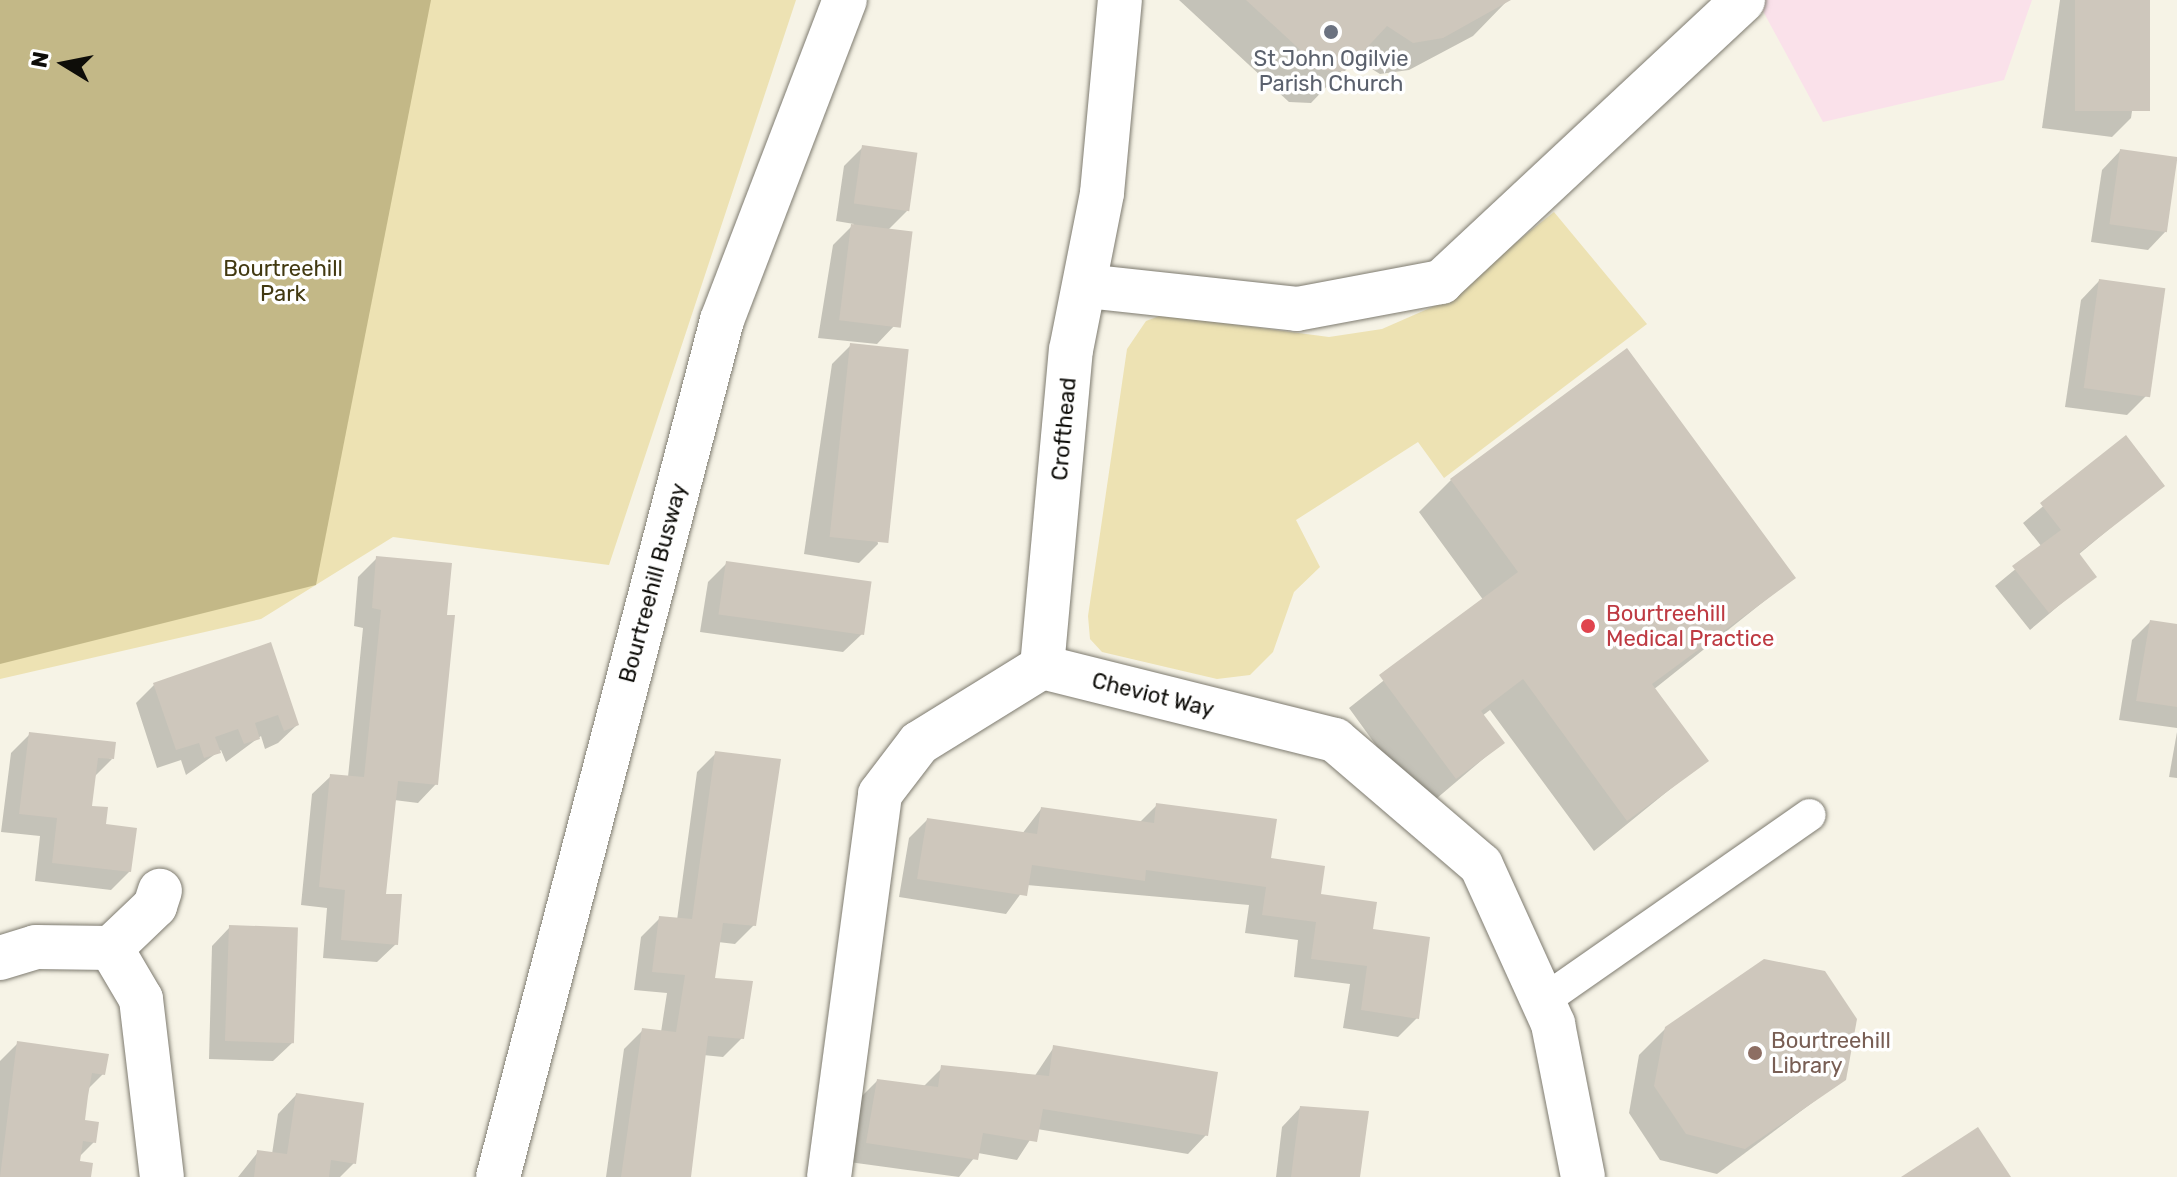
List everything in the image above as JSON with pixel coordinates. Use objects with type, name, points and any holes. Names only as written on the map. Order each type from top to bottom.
[{"type":"street","name":"Bourtreehill Busway","points":[[498,1177],[722,320],[845,0]]},
{"type":"street","name":"Crofthead","points":[[1042,667],[1071,350],[1102,193],[1120,0]]},
{"type":"street","points":[[1086,286],[1297,309],[1441,282],[1743,0]]},
{"type":"street","points":[[829,1177],[880,794],[919,743],[1042,667]]},
{"type":"street","name":"Cheviot Way","points":[[1042,667],[1335,740],[1481,865],[1543,1001],[1583,1177]]},
{"type":"street","points":[[0,958],[36,947],[111,948],[155,906],[160,891]]},
{"type":"street","points":[[111,948],[141,999],[162,1177]]},
{"type":"lane","points":[[1543,1001],[1810,815]]},
{"type":"shaded area","points":[[1757,0],[2032,0],[2004,80],[1823,122]]},
{"type":"green space","name":"Bourtreehill Park","points":[[0,0],[796,0],[609,565],[393,537],[261,619],[0,679]]},
{"type":"green space","points":[[0,0],[431,0],[316,585],[0,664]]},
{"type":"green space","points":[[1554,212],[1647,324],[1444,478],[1418,442],[1296,520],[1320,567],[1294,592],[1273,652],[1250,675],[1217,679],[1102,652],[1090,639],[1088,616],[1127,349],[1146,321],[1162,315],[1329,337],[1382,329],[1439,304]]},
{"type":"building","name":"St John Ogilvie Parish Church","points":[[1246,0],[1511,0],[1443,38],[1413,43],[1387,26],[1345,71],[1322,70]]},
{"type":"building","points":[[2075,0],[2150,0],[2150,111],[2075,111]]},
{"type":"building","points":[[862,145],[917,153],[909,211],[854,203]]},
{"type":"building","points":[[2120,149],[2177,157],[2167,232],[2109,224]]},
{"type":"building","points":[[851,224],[913,232],[901,328],[839,320]]},
{"type":"building","points":[[2099,279],[2165,288],[2150,397],[2084,388]]},
{"type":"building","points":[[850,343],[909,349],[888,543],[830,537]]},
{"type":"building","name":"Bourtreehill Medical Practice","points":[[1627,348],[1796,578],[1652,684],[1709,761],[1627,821],[1523,679],[1481,711],[1505,743],[1456,779],[1379,675],[1518,572],[1450,479]]},
{"type":"building","points":[[2126,435],[2165,486],[2079,553],[2097,577],[2049,613],[2012,566],[2061,530],[2040,503]]},
{"type":"building","points":[[376,556],[452,563],[447,615],[455,615],[438,785],[398,781],[386,894],[402,894],[398,945],[341,940],[345,890],[319,887],[330,774],[364,777],[381,610],[372,608]]},
{"type":"building","points":[[726,561],[872,581],[864,635],[718,614]]},
{"type":"building","points":[[2150,620],[2177,624],[2177,707],[2136,701]]},
{"type":"building","points":[[271,642],[299,725],[284,731],[278,715],[255,723],[260,739],[244,744],[238,729],[215,737],[221,753],[204,758],[199,743],[176,750],[153,683]]},
{"type":"building","points":[[29,732],[116,742],[114,759],[98,758],[92,806],[108,807],[106,824],[137,828],[131,872],[52,863],[57,818],[19,814]]},
{"type":"building","points":[[715,751],[781,759],[756,926],[723,923],[715,978],[753,981],[744,1039],[708,1036],[691,1177],[621,1177],[642,1028],[676,1032],[685,975],[652,972],[659,916],[692,919]]},
{"type":"building","points":[[1156,803],[1277,819],[1271,858],[1325,866],[1321,894],[1377,902],[1373,929],[1430,937],[1419,1019],[1361,1010],[1367,966],[1311,959],[1316,922],[1262,915],[1266,887],[1146,870],[1145,881],[1032,865],[1027,896],[917,879],[927,818],[1037,834],[1041,807],[1154,823]]},
{"type":"building","points":[[229,925],[298,927],[294,1043],[225,1041]]},
{"type":"building","name":"Bourtreehill Library","points":[[1764,959],[1825,971],[1857,1019],[1846,1080],[1745,1149],[1686,1134],[1654,1086],[1665,1027]]},
{"type":"building","points":[[17,1041],[109,1054],[105,1075],[92,1073],[88,1096],[85,1120],[99,1122],[96,1143],[83,1141],[80,1161],[93,1163],[91,1177],[0,1177]]},
{"type":"building","points":[[1053,1045],[1218,1072],[1208,1136],[1043,1109],[1037,1142],[983,1133],[978,1160],[866,1143],[877,1079],[938,1087],[941,1065],[1049,1076]]},
{"type":"building","points":[[296,1093],[364,1103],[356,1164],[331,1160],[329,1177],[254,1177],[257,1150],[287,1154]]},
{"type":"building","points":[[1300,1106],[1369,1111],[1360,1177],[1291,1177]]},
{"type":"building","points":[[1978,1127],[2011,1177],[1901,1177]]},
{"type":"place","name":"St John Ogilvie Parish Church","points":[[1331,32]]},
{"type":"place","name":"Bourtreehill Medical Practice","points":[[1588,626]]},
{"type":"place","name":"Bourtreehill Library","points":[[1755,1053]]}]
